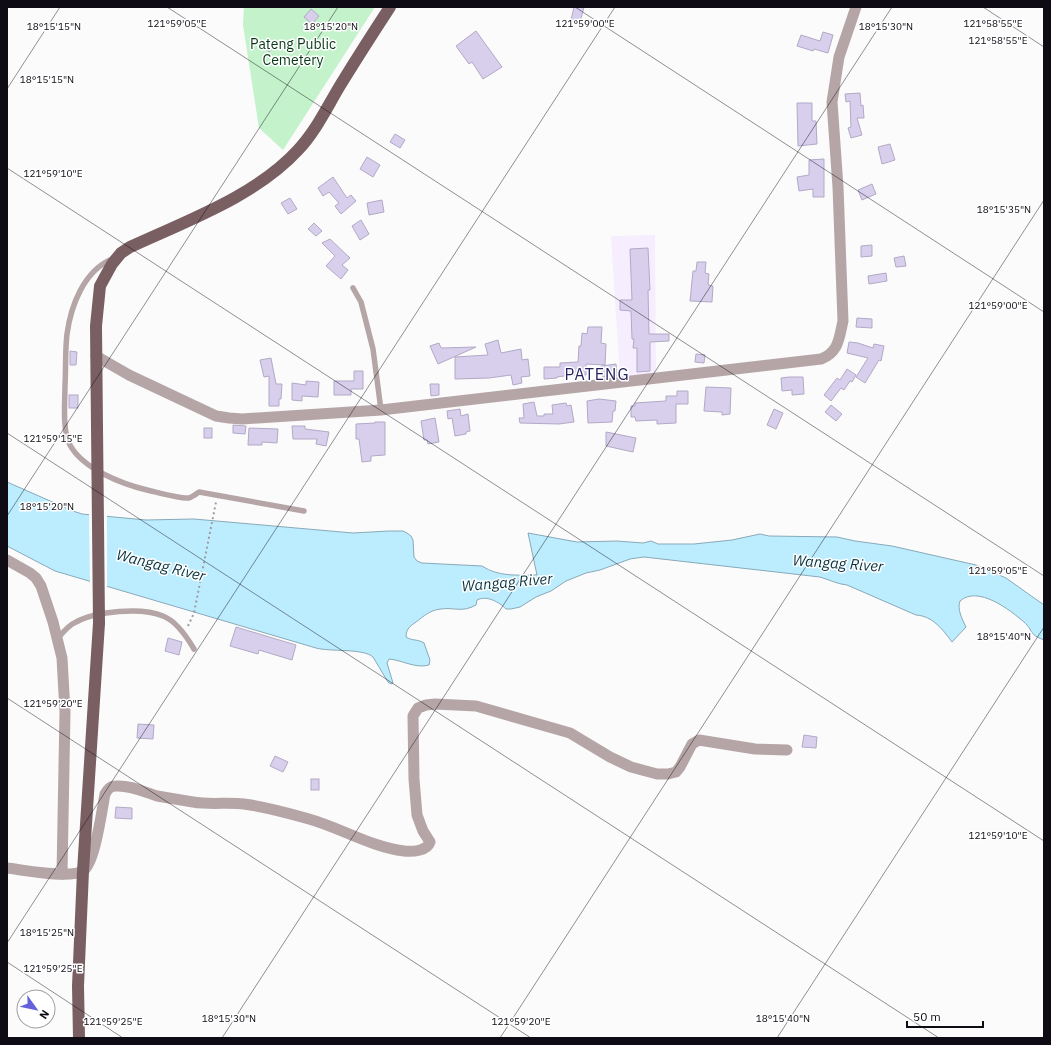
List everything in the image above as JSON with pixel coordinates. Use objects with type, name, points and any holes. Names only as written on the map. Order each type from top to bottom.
[{"type":"main road","points":[[79,1038],[78,986],[83,871],[98,623],[96,326],[100,286],[105,274],[118,257],[130,247],[244,193],[299,150],[315,129],[390,7]]},
{"type":"street","points":[[96,356],[130,376],[216,416],[229,418],[250,418],[381,410],[821,359],[828,356],[836,347],[839,340],[843,321],[838,187],[832,102],[839,57],[856,7]]},
{"type":"street","points":[[7,560],[30,573],[36,578],[41,586],[58,638],[62,658],[65,712],[62,874]]},
{"type":"street","points":[[7,868],[62,874],[83,871],[91,860],[105,794],[108,789],[114,786],[128,787],[158,796],[196,802],[244,804],[311,819],[389,847],[411,851],[426,848],[430,842],[419,823],[415,803],[412,716],[418,708],[426,705],[476,706],[544,724],[570,733],[610,757],[631,767],[657,774],[676,772],[692,744],[697,741],[755,749],[788,750]]},
{"type":"lane","points":[[118,257],[98,267],[90,276],[75,303],[67,334],[65,402],[66,434],[70,445],[77,454],[89,464],[111,478],[131,486],[189,498],[199,492],[304,511]]},
{"type":"lane","points":[[353,288],[361,302],[373,349],[381,410]]},
{"type":"lane","points":[[58,638],[74,623],[81,619],[105,613],[129,611],[151,612],[165,616],[184,633],[194,649]]},
{"type":"path","points":[[184,633],[194,613],[214,507]]},
{"type":"shaded area","points":[[655,235],[656,374],[620,379],[611,236]]},
{"type":"green space","name":"Pateng Public Cemetery","points":[[244,7],[375,7],[283,150],[259,128],[243,25]]},
{"type":"water","name":"Wangag River","points":[[7,482],[82,514],[146,520],[194,519],[353,533],[403,531],[411,536],[413,540],[414,557],[417,561],[422,563],[482,566],[488,570],[508,575],[537,575],[528,533],[577,542],[617,541],[643,543],[651,541],[658,544],[694,544],[732,540],[760,534],[769,536],[837,537],[892,546],[976,565],[1006,578],[1044,605],[1044,640],[1033,634],[1027,625],[1011,611],[984,597],[967,597],[960,601],[960,611],[966,627],[952,642],[937,624],[928,618],[916,615],[847,585],[820,577],[644,557],[630,559],[566,581],[551,591],[536,597],[520,607],[506,609],[500,604],[485,598],[477,600],[476,605],[466,609],[441,609],[430,612],[410,626],[406,637],[424,643],[430,660],[429,665],[419,666],[389,659],[387,663],[393,683],[391,684],[388,682],[373,657],[368,654],[354,651],[316,648],[55,571],[7,546]]},
{"type":"pier","points":[[89,513],[107,515],[107,588],[90,583]]},
{"type":"building","points":[[574,7],[584,7],[580,22],[571,20]]},
{"type":"building","points":[[311,9],[319,16],[312,24],[304,17]]},
{"type":"building","points":[[476,31],[502,67],[483,79],[472,62],[469,64],[456,46]]},
{"type":"building","points":[[823,32],[833,35],[828,53],[814,49],[813,51],[797,46],[801,35],[820,41]]},
{"type":"building","points":[[268,39],[275,46],[269,52],[262,45]]},
{"type":"building","points":[[860,93],[864,118],[857,118],[862,135],[851,138],[848,128],[851,127],[850,101],[846,102],[845,94]]},
{"type":"building","points":[[797,103],[812,103],[812,121],[816,121],[817,144],[798,146]]},
{"type":"building","points":[[395,134],[405,140],[400,148],[390,142]]},
{"type":"building","points":[[890,144],[895,160],[882,164],[878,147]]},
{"type":"building","points":[[367,157],[380,165],[373,177],[360,169]]},
{"type":"building","points":[[824,159],[824,197],[813,197],[813,189],[799,191],[797,177],[809,175],[809,160]]},
{"type":"building","points":[[333,177],[347,198],[351,195],[356,201],[341,214],[335,206],[339,203],[329,192],[323,196],[318,188]]},
{"type":"building","points":[[872,184],[876,194],[862,200],[858,190]]},
{"type":"building","points":[[290,198],[297,209],[288,214],[281,203]]},
{"type":"building","points":[[382,200],[384,212],[369,215],[367,203]]},
{"type":"building","points":[[361,220],[369,234],[360,240],[352,226]]},
{"type":"building","points":[[314,223],[322,231],[316,236],[308,229]]},
{"type":"building","points":[[330,239],[350,258],[342,265],[348,270],[341,279],[326,266],[335,256],[322,243]]},
{"type":"building","points":[[872,245],[872,256],[861,257],[861,246]]},
{"type":"building","points":[[648,248],[650,290],[648,290],[649,334],[669,334],[669,341],[650,342],[650,371],[637,372],[637,348],[633,348],[634,339],[632,339],[631,311],[620,310],[620,300],[632,300],[630,249]]},
{"type":"building","points":[[904,256],[906,266],[896,267],[894,258]]},
{"type":"building","points":[[697,262],[706,262],[705,273],[709,274],[708,285],[713,286],[712,302],[690,301],[693,271],[696,271]]},
{"type":"building","points":[[886,273],[887,281],[869,284],[868,276]]},
{"type":"building","points":[[857,318],[872,319],[872,328],[856,327]]},
{"type":"building","points":[[588,327],[602,327],[601,343],[606,344],[605,365],[586,364],[586,375],[571,375],[544,379],[544,367],[560,367],[560,363],[578,362],[582,333],[587,334]]},
{"type":"building","points":[[498,340],[501,353],[521,349],[522,360],[528,359],[530,376],[521,377],[522,383],[513,385],[511,375],[489,378],[455,379],[455,357],[488,355],[485,344]]},
{"type":"building","points":[[849,342],[858,343],[873,348],[874,344],[884,346],[881,361],[879,360],[865,383],[856,377],[868,358],[847,353]]},
{"type":"building","points":[[439,343],[441,348],[476,347],[438,364],[430,346]]},
{"type":"building","points":[[70,351],[77,352],[76,365],[70,365]]},
{"type":"building","points":[[696,354],[705,355],[704,363],[695,362]]},
{"type":"building","points":[[271,358],[276,384],[282,384],[279,406],[269,406],[269,376],[264,377],[260,360]]},
{"type":"building","points":[[616,364],[617,376],[603,377],[601,366]]},
{"type":"building","points":[[847,369],[856,375],[852,382],[850,381],[844,390],[841,388],[831,401],[824,395],[837,378],[840,380]]},
{"type":"building","points":[[354,371],[363,371],[363,389],[351,389],[351,395],[334,395],[334,381],[354,381]]},
{"type":"building","points":[[803,377],[804,394],[792,395],[792,390],[782,391],[781,378]]},
{"type":"building","points":[[306,381],[319,382],[318,397],[302,396],[302,401],[292,400],[292,383],[306,385]]},
{"type":"building","points":[[430,384],[439,384],[439,395],[431,396]]},
{"type":"building","points":[[706,387],[731,388],[730,414],[722,415],[722,412],[704,411]]},
{"type":"building","points":[[677,391],[688,391],[688,404],[676,404],[676,423],[657,424],[657,420],[636,421],[635,417],[631,417],[631,406],[635,406],[635,403],[666,401],[666,396],[677,396]]},
{"type":"building","points":[[69,395],[78,395],[78,408],[69,408]]},
{"type":"building","points":[[599,399],[616,401],[612,422],[588,423],[587,401]]},
{"type":"building","points":[[534,402],[537,416],[553,414],[552,405],[566,403],[567,406],[571,405],[574,422],[559,424],[520,423],[519,418],[524,418],[523,404]]},
{"type":"building","points":[[831,405],[842,414],[836,421],[825,412]]},
{"type":"building","points":[[460,409],[461,416],[468,414],[470,431],[466,432],[466,434],[455,436],[452,418],[448,419],[447,411]]},
{"type":"building","points":[[774,409],[783,413],[776,429],[767,425]]},
{"type":"building","points":[[435,418],[439,442],[428,444],[427,440],[424,440],[421,421]]},
{"type":"building","points":[[385,422],[385,455],[371,456],[371,461],[362,462],[359,439],[356,439],[356,424]]},
{"type":"building","points":[[233,425],[246,426],[245,434],[233,433]]},
{"type":"building","points":[[292,426],[305,426],[305,429],[329,432],[326,446],[316,444],[317,439],[293,439]]},
{"type":"building","points":[[204,428],[212,428],[212,438],[204,438]]},
{"type":"building","points":[[249,428],[278,429],[277,443],[262,442],[262,445],[248,445]]},
{"type":"building","points":[[606,432],[636,438],[633,452],[606,446]]},
{"type":"building","points":[[236,627],[296,645],[292,660],[259,650],[258,654],[230,646]]},
{"type":"building","points":[[168,638],[182,642],[179,655],[165,651]]},
{"type":"building","points":[[138,724],[154,725],[153,739],[137,738]]},
{"type":"building","points":[[804,735],[817,737],[816,748],[802,747]]},
{"type":"building","points":[[275,756],[288,762],[283,772],[270,766]]},
{"type":"building","points":[[311,779],[319,779],[319,790],[311,790]]},
{"type":"building","points":[[116,807],[132,808],[132,819],[115,818]]},
{"type":"district","name":"PATENG","points":[[597,374]]}]
